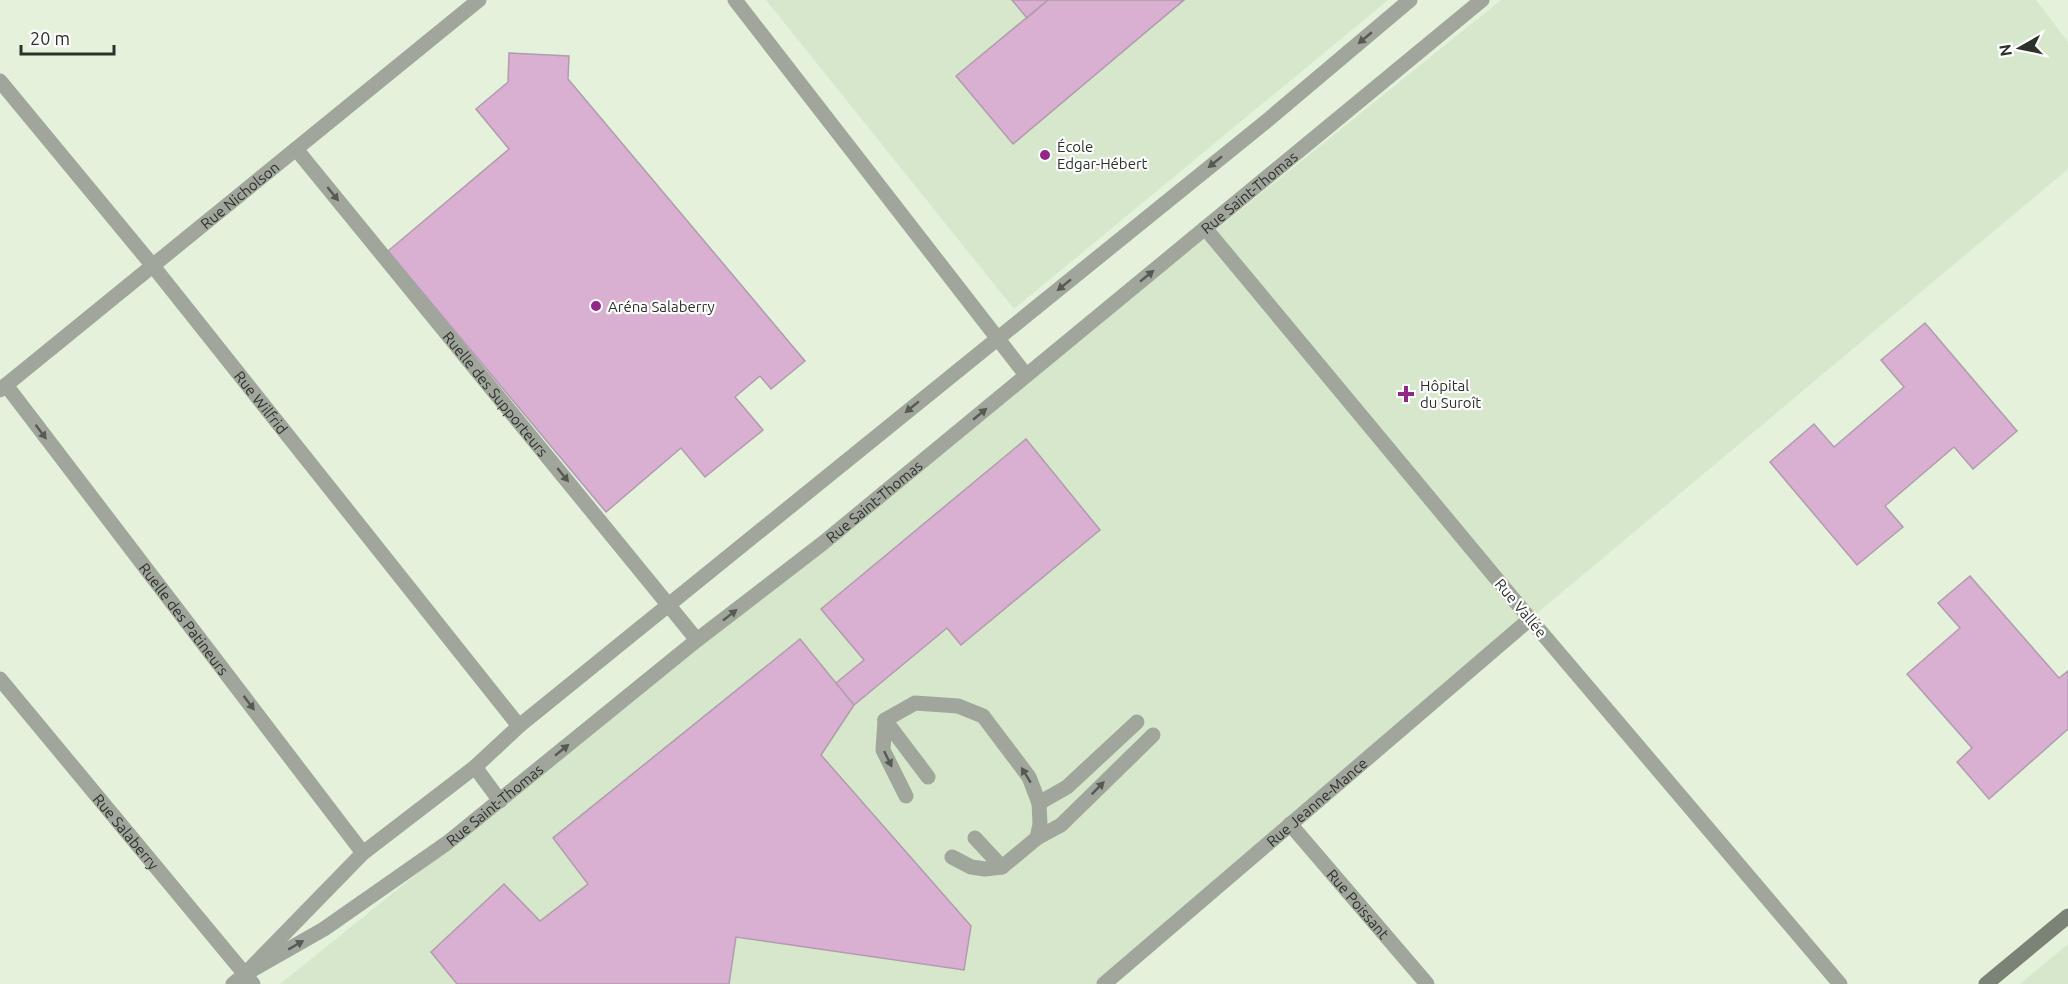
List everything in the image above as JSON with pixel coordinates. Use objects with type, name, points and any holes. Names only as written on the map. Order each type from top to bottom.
[{"type":"main road","points":[[1986,984],[2068,916]]},
{"type":"street","name":"Rue Nicholson","points":[[3,387],[296,149],[461,5],[478,0]]},
{"type":"street","points":[[735,0],[1026,375]]},
{"type":"street","points":[[244,981],[363,854],[475,767],[519,726],[1269,119],[1410,0]]},
{"type":"street","name":"Rue Saint-Thomas","points":[[244,981],[324,930],[447,843],[697,640],[823,543],[1482,0]]},
{"type":"street","name":"Rue Wilfrid","points":[[0,81],[153,266],[519,726]]},
{"type":"street","name":"Ruelle des Supporteurs","points":[[296,149],[697,640]]},
{"type":"street","name":"Rue Vallée","points":[[1204,228],[1530,619],[1840,984]]},
{"type":"street","name":"Ruelle des Patineurs","points":[[3,387],[363,854]]},
{"type":"street","name":"Rue Jeanne-Mance","points":[[1104,984],[1530,619]]},
{"type":"street","name":"Rue Salaberry","points":[[0,679],[244,981]]},
{"type":"street","points":[[885,720],[915,702],[958,706],[982,716],[1029,777],[1039,803],[1040,824],[1037,838]]},
{"type":"street","points":[[885,720],[927,777]]},
{"type":"street","points":[[885,720],[883,750],[906,796]]},
{"type":"street","points":[[1039,803],[1067,787],[1137,722]]},
{"type":"street","points":[[952,858],[971,867],[985,869],[1002,867],[1037,838],[1061,825],[1153,735]]},
{"type":"street","points":[[475,767],[500,801]]},
{"type":"street","name":"Rue Poissant","points":[[1290,824],[1427,984]]},
{"type":"street","points":[[975,838],[1002,867]]},
{"type":"shaded area","name":"École Edgar-Hébert","points":[[766,0],[1388,0],[1014,309]]},
{"type":"shaded area","name":"Hôpital du Suroît","points":[[1501,0],[2036,0],[2068,42],[2068,169],[1530,619],[1104,984],[280,984]]},
{"type":"shaded area","points":[[2068,944],[2068,984],[2020,984]]},
{"type":"building","points":[[1012,0],[1048,0],[1027,18]]},
{"type":"building","name":"École Edgar-Hébert","points":[[1048,0],[1184,0],[1013,144],[956,76]]},
{"type":"building","name":"Aréna Salaberry","points":[[509,53],[569,56],[568,79],[805,361],[771,389],[760,376],[735,397],[763,430],[705,477],[681,448],[606,512],[388,251],[509,149],[476,109],[508,82]]},
{"type":"building","points":[[1925,323],[2017,431],[1973,469],[1954,447],[1885,506],[1903,527],[1857,565],[1770,462],[1814,424],[1834,447],[1904,387],[1881,360]]},
{"type":"building","points":[[1026,439],[1100,530],[961,645],[947,628],[854,705],[836,683],[864,660],[821,609]]},
{"type":"building","points":[[1970,576],[2059,678],[2068,671],[2068,729],[1989,799],[1957,762],[1972,748],[1907,674],[1960,628],[1938,603]]},
{"type":"building","points":[[800,639],[854,705],[821,755],[971,926],[964,970],[736,937],[729,984],[457,984],[431,952],[504,884],[540,921],[588,884],[553,838]]},
{"type":"place","name":"École Edgar-Hébert","points":[[1045,155]]},
{"type":"place","name":"Aréna Salaberry","points":[[596,306]]},
{"type":"place","name":"Hôpital du Suroît","points":[[1406,394]]}]
